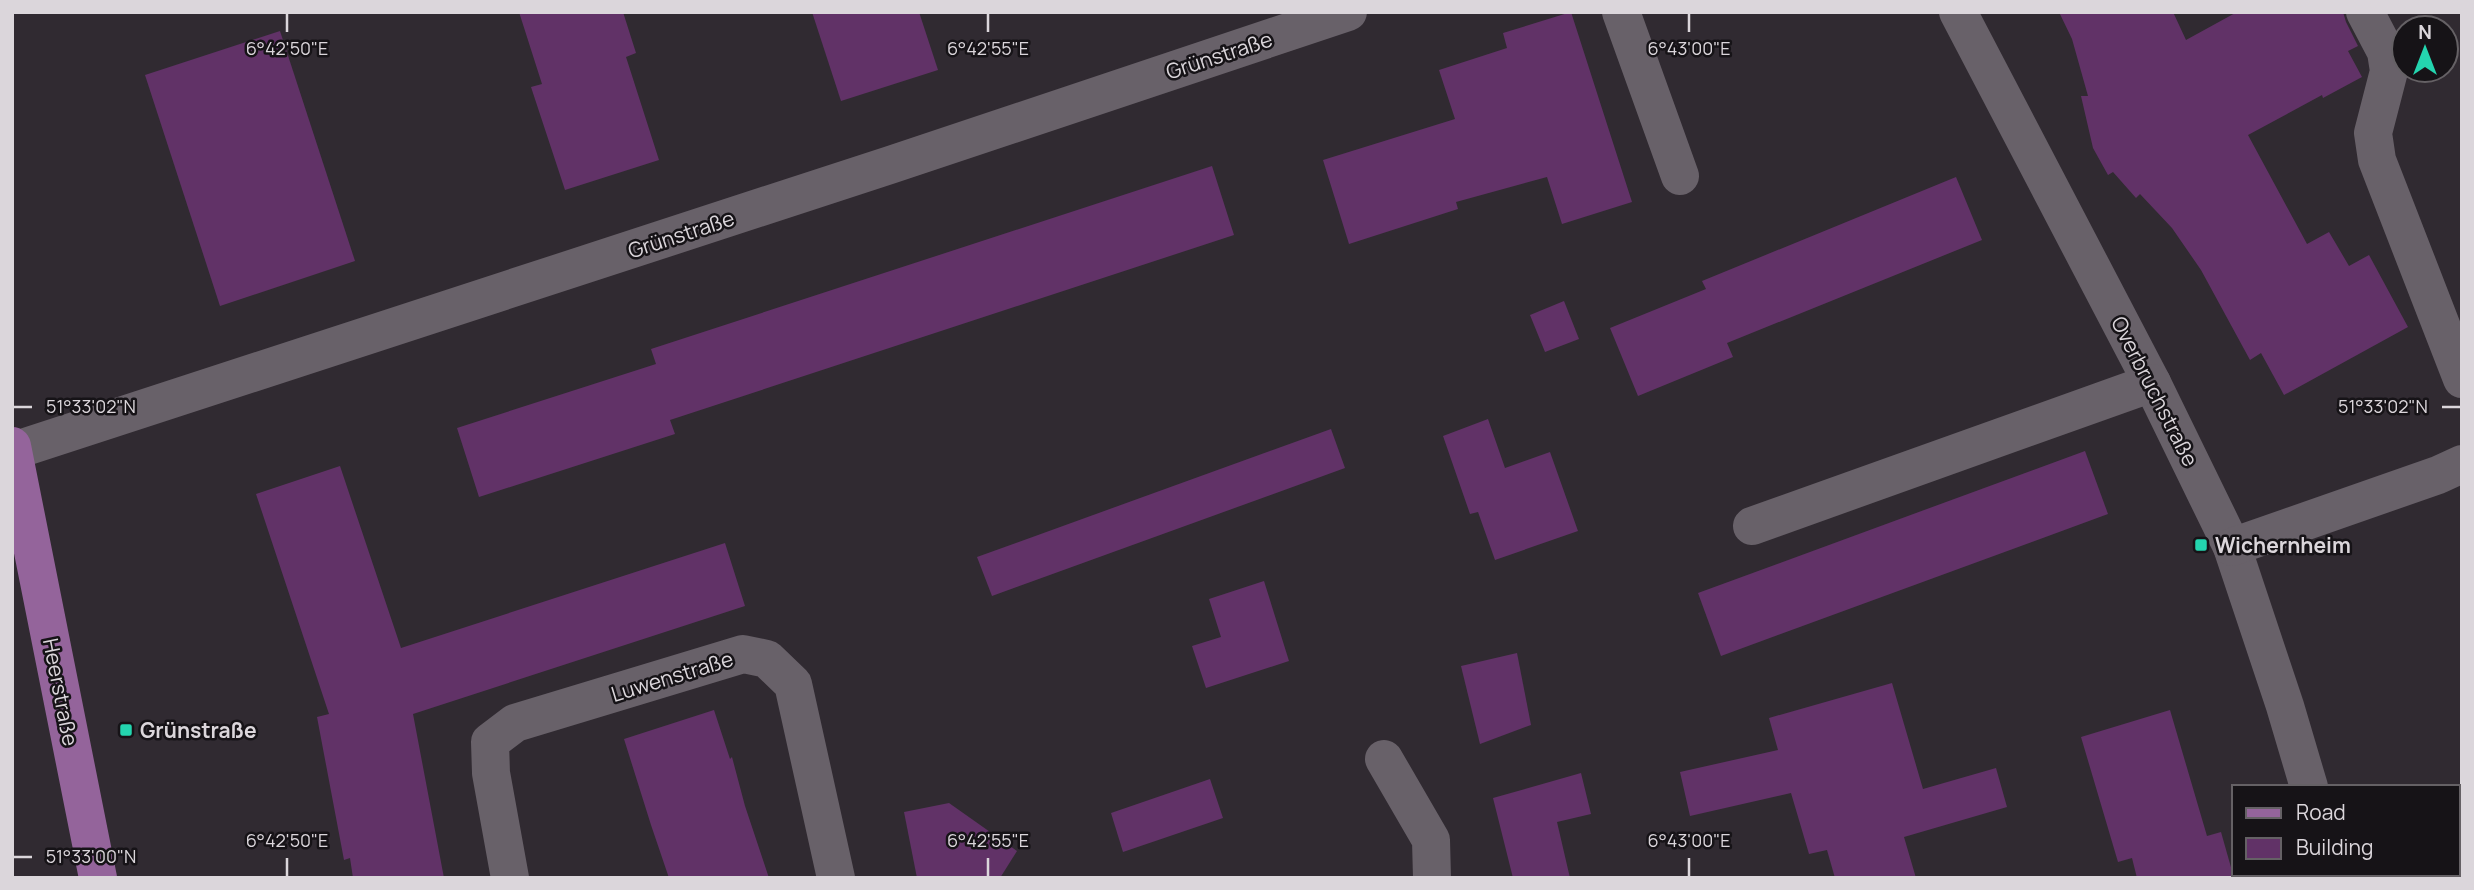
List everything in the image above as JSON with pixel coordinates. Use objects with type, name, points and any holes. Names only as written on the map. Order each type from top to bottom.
[{"type":"main road","name":"Heerstraße","points":[[13,449],[18,508],[98,878]]},
{"type":"street","name":"Grünstraße","points":[[13,449],[864,174],[1348,12]]},
{"type":"street","points":[[1621,12],[1680,176]]},
{"type":"street","name":"Overbruchstraße","points":[[1958,12],[2152,383],[2232,547],[2308,785]]},
{"type":"street","points":[[2365,12],[2386,52],[2389,71],[2373,133],[2377,160],[2462,379]]},
{"type":"street","points":[[1752,526],[2152,383]]},
{"type":"street","points":[[2232,547],[2438,475],[2462,464]]},
{"type":"street","name":"Luwenstraße","points":[[510,878],[491,773],[490,743],[515,723],[743,654],[767,659],[793,684],[836,878]]},
{"type":"street","points":[[1384,760],[1431,840],[1432,878]]},
{"type":"building","points":[[519,12],[623,12],[636,53],[626,57],[659,160],[565,190],[531,87],[542,84]]},
{"type":"building","points":[[812,12],[919,12],[938,70],[841,101]]},
{"type":"building","points":[[1571,12],[1632,202],[1562,224],[1547,177],[1456,202],[1458,209],[1349,244],[1323,160],[1455,119],[1439,70],[1507,48],[1503,33]]},
{"type":"building","points":[[2059,12],[2173,12],[2186,40],[2237,12],[2343,12],[2358,46],[2348,51],[2362,77],[2248,135],[2307,244],[2329,232],[2349,266],[2369,255],[2408,327],[2284,395],[2261,353],[2250,360],[2201,270],[2172,228],[2140,194],[2136,198],[2113,172],[2108,175],[2093,148],[2081,96],[2088,96],[2072,39]]},
{"type":"building","points":[[280,31],[355,261],[220,306],[145,75]]},
{"type":"building","points":[[1212,166],[1234,235],[670,420],[675,434],[479,497],[457,428],[656,364],[651,349]]},
{"type":"building","points":[[1956,177],[1982,240],[1727,343],[1733,357],[1638,396],[1610,328],[1706,289],[1702,281]]},
{"type":"building","points":[[1564,301],[1579,339],[1545,352],[1530,315]]},
{"type":"building","points":[[1488,419],[1505,468],[1550,452],[1578,531],[1495,560],[1478,512],[1470,514],[1443,436]]},
{"type":"building","points":[[1331,429],[1345,468],[992,596],[977,557]]},
{"type":"building","points":[[2085,451],[2108,514],[1721,656],[1698,593]]},
{"type":"building","points":[[340,466],[401,648],[725,543],[745,606],[413,714],[444,878],[353,878],[350,858],[344,860],[317,717],[329,714],[256,494]]},
{"type":"building","points":[[1264,581],[1289,661],[1206,688],[1192,646],[1221,637],[1209,599]]},
{"type":"building","points":[[1517,653],[1531,725],[1480,744],[1461,666]]},
{"type":"building","points":[[1892,683],[1923,789],[1996,768],[2007,807],[1904,837],[1916,878],[1835,878],[1827,850],[1809,854],[1791,793],[1690,816],[1680,772],[1778,750],[1769,718]]},
{"type":"building","points":[[714,710],[730,759],[732,757],[769,878],[669,878],[651,825],[624,739]]},
{"type":"building","points":[[2170,710],[2207,836],[2221,832],[2234,878],[2137,878],[2132,858],[2118,862],[2081,737]]},
{"type":"building","points":[[1581,773],[1591,814],[1557,822],[1570,878],[1513,878],[1493,798]]},
{"type":"building","points":[[1210,779],[1223,818],[1123,852],[1111,813]]},
{"type":"building","points":[[949,803],[1017,851],[1000,878],[917,878],[904,812]]},
{"type":"place","name":"Wichernheim","points":[[2201,545]]},
{"type":"place","name":"Grünstraße","points":[[126,730]]}]
